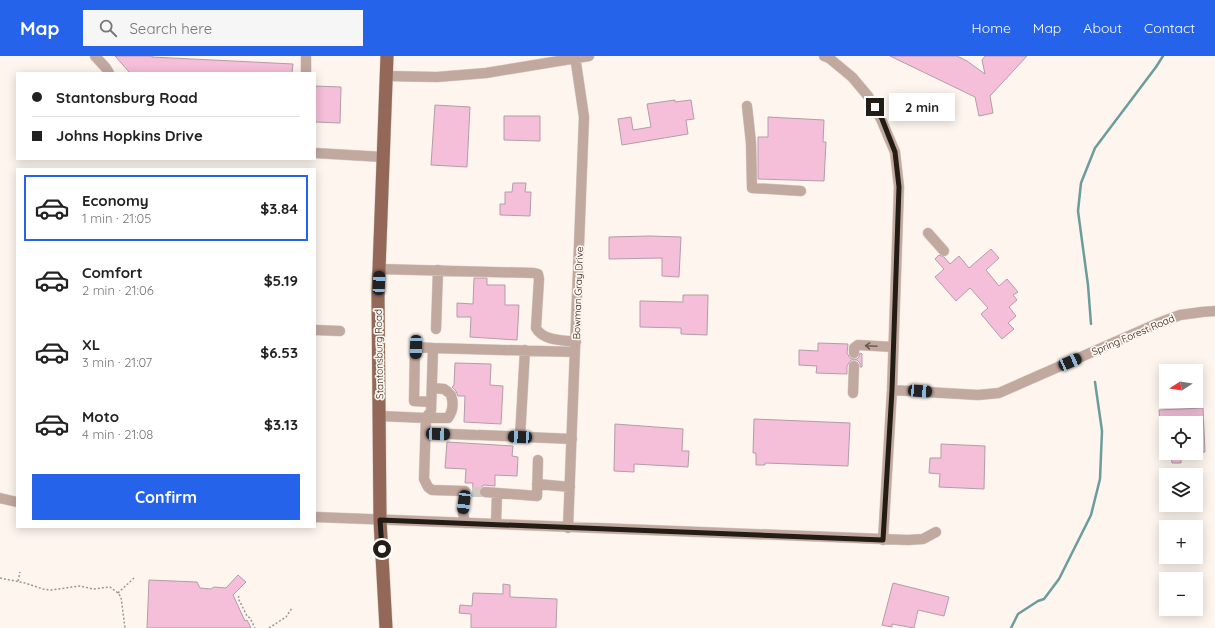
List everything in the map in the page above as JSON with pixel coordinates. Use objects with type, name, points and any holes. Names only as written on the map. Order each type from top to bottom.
[{"type":"main road","name":"Stantonsburg Road","points":[[386,628],[380,520],[378,296],[388,56]]},
{"type":"street","points":[[95,56],[108,72]]},
{"type":"street","points":[[306,56],[306,72]]},
{"type":"street","points":[[386,76],[437,77],[486,73],[589,56]]},
{"type":"street","name":"Bowman Gray Drive","points":[[568,528],[584,117],[576,57]]},
{"type":"street","points":[[828,57],[852,77],[868,96],[882,119],[895,152],[899,187],[892,390],[883,540]]},
{"type":"street","points":[[747,106],[751,143],[752,188],[801,191]]},
{"type":"street","points":[[316,153],[383,157]]},
{"type":"street","points":[[928,233],[944,250]]},
{"type":"street","points":[[379,269],[534,272],[538,274],[539,279],[536,328],[538,333],[546,338],[576,347]]},
{"type":"street","points":[[436,329],[438,270]]},
{"type":"street","name":"Spring Forest Road","points":[[892,390],[978,395],[999,393],[1180,315],[1215,311]]},
{"type":"street","points":[[316,330],[340,331]]},
{"type":"street","points":[[854,353],[854,348],[858,345],[893,347]]},
{"type":"street","points":[[431,402],[414,401],[416,347],[525,350],[576,347]]},
{"type":"street","points":[[433,348],[431,411],[426,418],[424,479],[428,487],[432,490],[469,492],[463,513],[465,523]]},
{"type":"street","points":[[520,437],[525,350]]},
{"type":"street","points":[[853,393],[854,366]]},
{"type":"street","points":[[379,416],[448,418],[452,410],[453,401],[449,393],[444,389],[432,388]]},
{"type":"street","points":[[426,433],[572,439]]},
{"type":"street","points":[[485,492],[537,496],[538,460]]},
{"type":"street","points":[[537,484],[570,486]]},
{"type":"street","points":[[496,524],[497,493]]},
{"type":"street","points":[[0,498],[16,502]]},
{"type":"street","points":[[316,517],[883,540],[923,539],[936,532]]},
{"type":"path","points":[[18,581],[20,572]]},
{"type":"path","points":[[0,578],[18,581],[51,590],[80,586],[93,589],[110,587],[121,597],[125,628]]},
{"type":"path","points":[[118,593],[134,578]]},
{"type":"path","points":[[239,596],[238,598],[255,628]]},
{"type":"path","points":[[268,628],[286,617],[292,608]]},
{"type":"building","points":[[115,56],[152,56],[293,64],[292,72],[129,72]]},
{"type":"building","points":[[890,56],[957,56],[967,61],[985,74],[982,60],[985,56],[1027,56],[990,96],[993,113],[979,116],[975,97]]},
{"type":"building","points":[[316,86],[341,87],[340,123],[316,122]]},
{"type":"building","points":[[675,100],[675,102],[691,100],[694,119],[686,120],[688,134],[622,145],[618,119],[631,117],[633,130],[651,127],[647,104]]},
{"type":"building","points":[[435,105],[470,107],[467,167],[431,165]]},
{"type":"building","points":[[504,116],[540,116],[540,141],[504,140]]},
{"type":"building","points":[[768,117],[824,120],[823,142],[826,142],[824,181],[758,179],[758,137],[768,137]]},
{"type":"building","points":[[513,183],[526,183],[525,192],[531,192],[530,216],[500,215],[500,204],[505,204],[505,192],[512,192]]},
{"type":"building","points":[[609,237],[681,237],[679,277],[662,276],[662,258],[609,259]]},
{"type":"building","points":[[991,249],[999,258],[986,270],[999,286],[1007,279],[1018,292],[1013,295],[1017,300],[1009,307],[1016,316],[1008,323],[1014,329],[1002,339],[981,314],[988,308],[970,288],[956,301],[935,277],[944,269],[935,259],[939,255],[944,257],[950,264],[959,256],[969,268]]},
{"type":"building","points":[[474,278],[487,278],[487,285],[505,285],[505,305],[519,305],[517,340],[470,337],[471,317],[457,317],[457,303],[473,304]]},
{"type":"building","points":[[683,295],[708,295],[707,335],[681,334],[681,328],[640,327],[640,301],[683,302]]},
{"type":"building","points":[[818,343],[848,344],[847,353],[850,358],[857,359],[860,353],[862,354],[862,367],[860,367],[860,363],[857,360],[851,360],[847,366],[847,374],[816,373],[817,366],[799,365],[799,350],[818,351]]},
{"type":"building","points":[[455,363],[491,364],[490,385],[503,386],[501,424],[464,422],[465,396],[458,396],[452,387],[454,385]]},
{"type":"building","points":[[1203,408],[1205,452],[1203,452],[1203,416],[1159,416],[1159,410]]},
{"type":"building","points":[[754,419],[850,423],[848,466],[765,463],[765,465],[756,465],[756,453],[753,453]]},
{"type":"building","points":[[615,424],[683,429],[682,451],[689,451],[688,467],[634,464],[634,472],[614,471]]},
{"type":"building","points":[[447,442],[513,446],[512,456],[518,457],[517,476],[495,475],[495,486],[484,485],[479,489],[480,496],[472,496],[473,483],[465,483],[466,469],[445,468]]},
{"type":"building","points":[[941,444],[985,446],[984,489],[939,487],[940,474],[929,473],[930,458],[941,458]]},
{"type":"building","points":[[1172,460],[1181,460],[1181,463],[1172,463]]},
{"type":"building","points":[[238,575],[246,582],[233,595],[245,621],[247,620],[251,628],[147,628],[149,580],[197,582],[200,588],[211,589],[214,587],[226,588]]},
{"type":"building","points":[[893,583],[949,597],[944,616],[918,610],[914,628],[892,624],[892,627],[882,625]]},
{"type":"building","points":[[503,584],[510,585],[510,597],[557,599],[556,628],[471,628],[471,614],[459,613],[460,605],[472,606],[473,593],[503,594]]},
{"type":"waterway","points":[[1091,324],[1088,285],[1078,211],[1081,183],[1095,148],[1163,56]]},
{"type":"waterway","points":[[1011,628],[1018,614],[1038,601],[1044,599],[1059,579],[1091,515],[1100,479],[1102,431],[1095,382]]},
{"type":"tunnel","points":[[472,492],[485,492]]},
{"type":"route","points":[[382,549],[380,520],[883,540],[892,390],[899,187],[895,152],[882,119],[875,107]]}]
